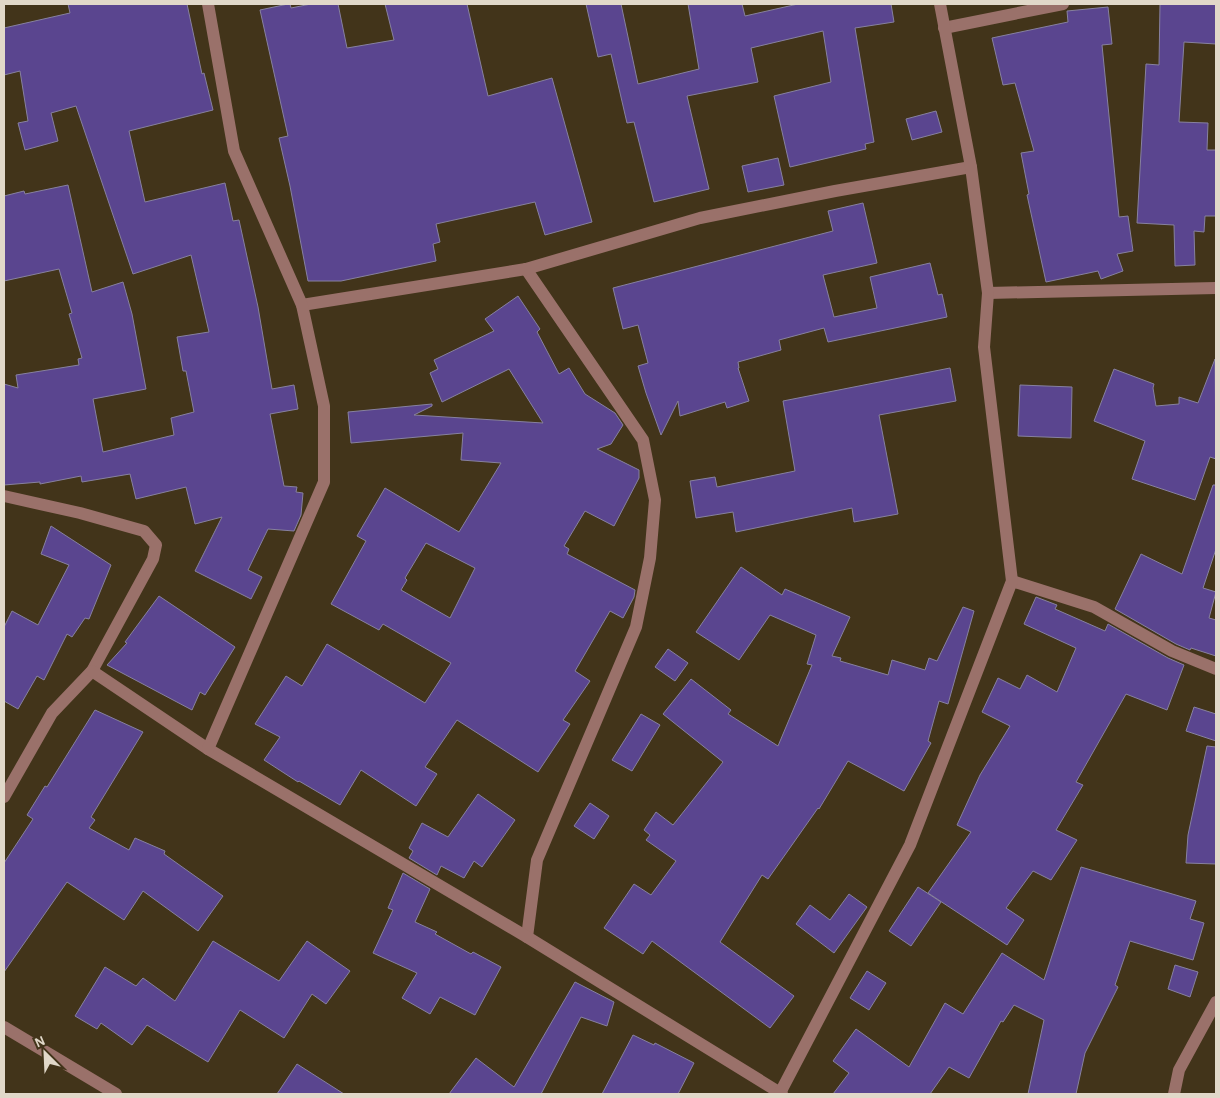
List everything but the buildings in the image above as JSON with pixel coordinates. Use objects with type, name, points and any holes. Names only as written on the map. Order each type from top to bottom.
[{"type":"street","points":[[208,4],[234,151],[302,306],[324,406],[324,482],[208,748]]},
{"type":"street","points":[[92,671],[208,748],[527,937],[781,1094],[910,845],[1012,581],[984,347],[988,294],[971,167],[940,4]]},
{"type":"street","points":[[944,28],[1063,4]]},
{"type":"street","points":[[302,306],[526,269],[700,218],[835,191],[971,167]]},
{"type":"street","points":[[526,269],[643,440],[655,500],[650,558],[636,627],[537,860],[527,937]]},
{"type":"street","points":[[988,294],[1216,288]]},
{"type":"street","points":[[4,496],[80,513],[144,531],[156,545],[153,559],[92,671],[52,713],[4,797]]},
{"type":"street","points":[[1012,581],[1094,607],[1172,651],[1216,669]]},
{"type":"street","points":[[1174,1094],[1179,1070],[1216,1002]]},
{"type":"street","points":[[4,1027],[116,1094]]}]
